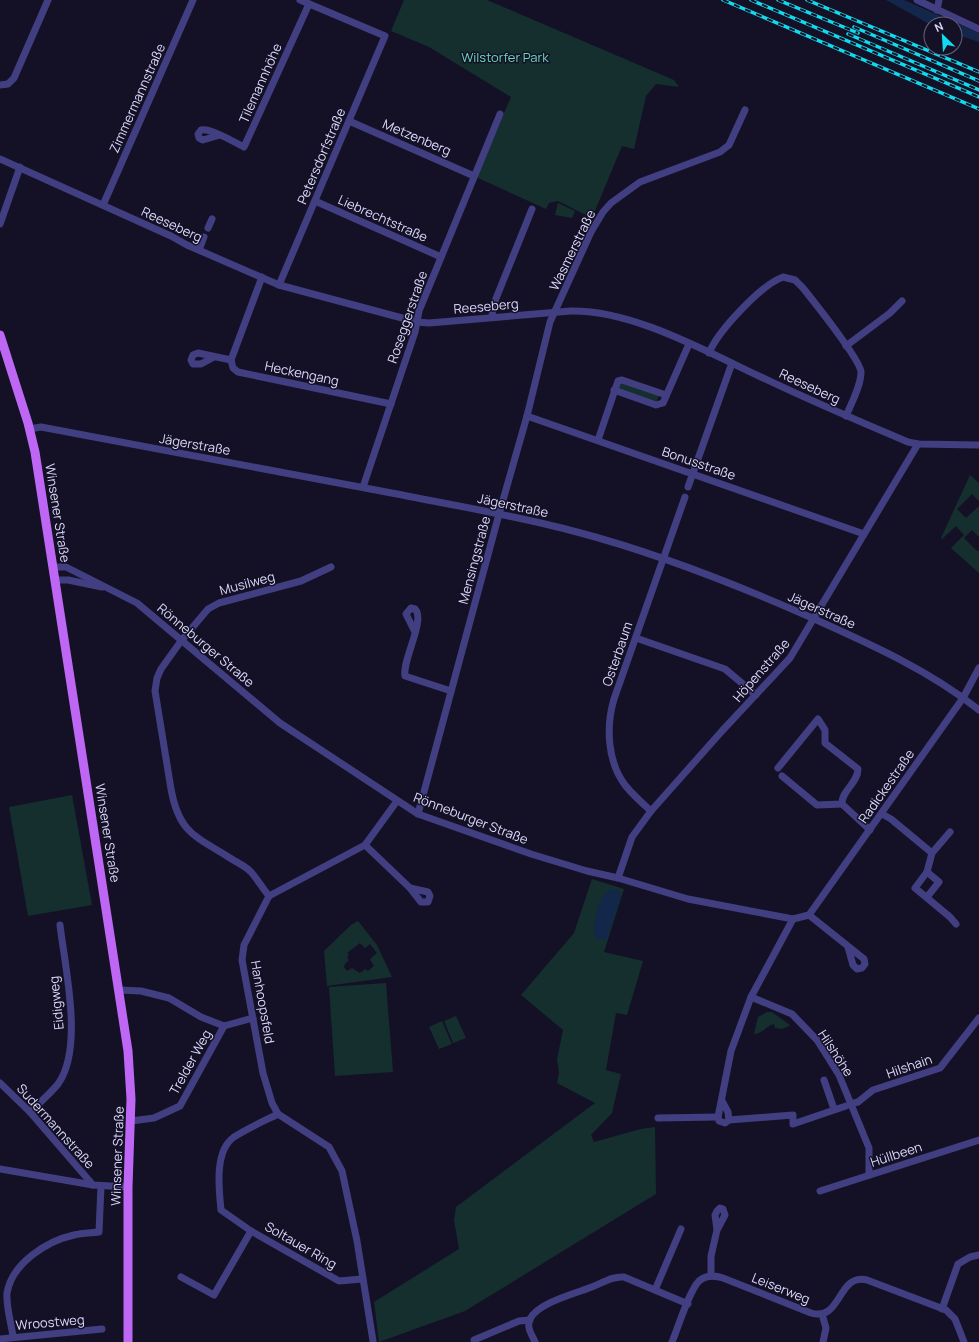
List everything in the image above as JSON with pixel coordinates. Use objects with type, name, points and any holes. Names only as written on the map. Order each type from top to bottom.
[{"type":"main road","name":"Winsener Straße","points":[[0,335],[29,429],[38,468],[130,1066],[131,1121],[128,1187],[128,1342]]},
{"type":"street","points":[[0,85],[8,84],[14,78],[48,0]]},
{"type":"street","name":"Zimmermannstraße","points":[[103,205],[193,0]]},
{"type":"street","points":[[300,0],[309,4]]},
{"type":"street","points":[[917,0],[979,29]]},
{"type":"street","points":[[937,10],[939,0]]},
{"type":"street","name":"Petersdorfstraße","points":[[279,285],[385,36],[309,4]]},
{"type":"street","name":"Tilemannhöhe","points":[[220,135],[244,147],[309,4]]},
{"type":"street","name":"Wasmerstraße","points":[[555,312],[591,232],[603,212],[611,203],[640,182],[720,152],[729,145],[745,110]]},
{"type":"street","name":"Roseggerstraße","points":[[363,487],[415,332],[419,311],[500,114]]},
{"type":"street","name":"Metzenberg","points":[[349,121],[474,176]]},
{"type":"street","name":"Reeseberg","points":[[0,159],[279,285],[417,322],[429,323],[555,312],[590,311],[623,317],[689,344],[846,416],[908,442],[918,444],[979,445]]},
{"type":"street","points":[[0,224],[20,167]]},
{"type":"street","name":"Liebrechtstraße","points":[[315,201],[441,257]]},
{"type":"street","points":[[492,317],[493,306],[532,209]]},
{"type":"street","points":[[208,228],[212,219]]},
{"type":"street","points":[[199,250],[204,237]]},
{"type":"street","points":[[214,356],[231,360],[262,277]]},
{"type":"street","points":[[709,353],[718,336],[766,286],[784,277],[800,284],[859,366],[861,373],[846,416]]},
{"type":"street","points":[[846,346],[890,314],[902,301]]},
{"type":"street","name":"Mensingstraße","points":[[418,814],[527,416],[550,322],[555,312]]},
{"type":"street","points":[[614,390],[656,405],[663,403],[689,344]]},
{"type":"street","name":"Heckengang","points":[[231,360],[233,368],[238,372],[391,404]]},
{"type":"street","points":[[688,487],[732,363]]},
{"type":"street","points":[[598,440],[618,381],[622,380],[666,395]]},
{"type":"street","name":"Bonusstraße","points":[[527,416],[864,534]]},
{"type":"street","name":"Jägerstraße","points":[[29,429],[41,427],[363,487],[576,531],[663,559],[759,595],[814,619],[896,657],[963,698],[979,710]]},
{"type":"street","name":"Höpenstraße","points":[[618,878],[632,837],[651,811],[790,658],[918,444]]},
{"type":"street","name":"Osterbaum","points":[[651,811],[623,782],[617,770],[610,743],[609,723],[612,707],[685,497]]},
{"type":"street","name":"Rönneburger Straße","points":[[54,567],[66,567],[137,603],[280,722],[397,802],[418,814],[531,854],[587,871],[618,878],[688,898],[793,919]]},
{"type":"street","name":"Musilweg","points":[[181,641],[213,606],[301,581],[331,567]]},
{"type":"street","name":"Rönneburger Straße","points":[[55,580],[68,580],[110,588]]},
{"type":"street","points":[[415,632],[404,670],[405,676],[451,691]]},
{"type":"street","points":[[636,638],[725,669],[756,695]]},
{"type":"street","points":[[181,641],[157,678],[156,691],[174,802],[186,828],[250,870],[269,896],[365,845],[397,802]]},
{"type":"street","name":"Radickestraße","points":[[809,915],[963,698],[979,668]]},
{"type":"street","points":[[778,768],[818,719],[826,730],[825,743],[858,769],[858,777],[843,796],[842,804]]},
{"type":"street","points":[[782,776],[817,805],[842,804],[870,830]]},
{"type":"street","points":[[882,814],[891,819],[932,854]]},
{"type":"street","points":[[950,832],[932,854],[927,872],[915,888],[956,924]]},
{"type":"street","points":[[365,845],[410,888]]},
{"type":"street","points":[[927,872],[939,882],[927,898]]},
{"type":"street","name":"Hanhoopsfeld","points":[[269,896],[244,945],[242,960],[268,1092],[278,1114]]},
{"type":"street","points":[[848,947],[809,915],[793,919],[751,997],[732,1051],[718,1121],[725,1123],[729,1120],[792,1116],[793,1124],[848,1105]]},
{"type":"street","name":"Eidigweg","points":[[30,1112],[58,1083],[66,1067],[70,1051],[72,1029],[60,925]]},
{"type":"street","name":"Trelder Weg","points":[[119,990],[141,991],[169,998],[201,1017],[224,1026],[253,1018]]},
{"type":"street","name":"Hilshöhe","points":[[751,997],[792,1014],[817,1040],[839,1075],[848,1105],[869,1148],[869,1175]]},
{"type":"street","name":"Hilshain","points":[[848,1105],[858,1102],[873,1090],[940,1068],[979,1018]]},
{"type":"street","name":"Trelder Weg","points":[[131,1121],[154,1118],[180,1106],[224,1026]]},
{"type":"street","points":[[824,1080],[834,1109]]},
{"type":"street","name":"Sudermannstraße","points":[[0,1082],[30,1112],[97,1186]]},
{"type":"street","points":[[722,1101],[728,1112],[729,1120]]},
{"type":"street","points":[[278,1114],[329,1147],[342,1171],[357,1241],[373,1341]]},
{"type":"street","name":"Soltauer Ring","points":[[278,1114],[233,1138],[224,1148],[221,1161],[221,1210],[251,1231],[339,1281],[362,1279]]},
{"type":"street","points":[[658,1118],[718,1117]]},
{"type":"street","name":"Hüllbeen","points":[[820,1191],[979,1140]]},
{"type":"street","points":[[0,1169],[97,1186],[128,1187]]},
{"type":"street","points":[[13,1336],[7,1296],[14,1275],[30,1258],[55,1242],[74,1235],[99,1232],[97,1186]]},
{"type":"street","points":[[655,1290],[680,1229]]},
{"type":"street","points":[[672,1342],[698,1282],[711,1276],[711,1256],[717,1230]]},
{"type":"street","name":"Soltauer Ring","points":[[181,1277],[214,1295],[251,1231]]},
{"type":"street","points":[[964,1342],[955,1319],[948,1312],[942,1309],[958,1264],[979,1255]]},
{"type":"street","name":"Leiserweg","points":[[711,1276],[723,1278],[811,1313],[822,1314],[833,1308],[848,1285],[858,1279],[880,1284],[942,1309]]},
{"type":"street","points":[[535,1342],[529,1328],[530,1320],[537,1310],[556,1300],[615,1278],[624,1277],[688,1304]]},
{"type":"street","points":[[822,1314],[826,1328],[823,1342]]},
{"type":"street","points":[[474,1340],[519,1321],[530,1320]]},
{"type":"street","name":"Wroostweg","points":[[0,1338],[102,1330]]},
{"type":"green space","name":"Wilstorfer Park","points":[[404,0],[487,0],[674,80],[679,87],[656,84],[646,96],[634,149],[622,146],[592,218],[558,201],[549,203],[546,209],[478,178],[478,174],[511,97],[429,47],[391,31]]},
{"type":"green space","points":[[558,203],[575,211],[572,218],[555,215]]},
{"type":"green space","points":[[621,382],[659,395],[656,404],[618,390]]},
{"type":"green space","points":[[970,475],[979,483],[979,501],[972,494],[957,509],[966,518],[979,506],[979,537],[972,530],[964,538],[977,551],[979,550],[979,573],[951,548],[964,535],[956,526],[942,539],[941,538]]},
{"type":"green space","points":[[72,795],[92,905],[28,916],[9,807]]},
{"type":"green space","points":[[592,879],[624,889],[604,952],[643,961],[627,1015],[616,1013],[606,1070],[621,1074],[612,1113],[591,1135],[594,1142],[641,1129],[655,1127],[656,1194],[465,1311],[379,1342],[374,1302],[459,1249],[454,1220],[456,1207],[595,1103],[557,1083],[559,1073],[557,1059],[563,1030],[521,995],[574,933]]},
{"type":"green space","points":[[358,921],[377,945],[392,977],[327,986],[324,951],[351,925]],"holes":[[[360,943],[365,948],[370,944],[377,953],[370,959],[374,966],[368,971],[365,969],[360,973],[352,968],[347,971],[344,967],[349,960],[347,957],[349,955],[347,953]]]},
{"type":"green space","points":[[386,983],[393,1072],[335,1076],[329,987]]},
{"type":"green space","points":[[767,1012],[772,1012],[790,1025],[782,1029],[775,1028],[774,1024],[757,1034],[754,1034],[758,1017]]},
{"type":"green space","points":[[456,1016],[466,1038],[453,1043],[444,1021]]},
{"type":"green space","points":[[442,1021],[452,1044],[439,1049],[429,1027]]},
{"type":"water","points":[[886,0],[904,0],[940,16],[923,16],[923,21]]},
{"type":"water","points":[[963,26],[979,33],[979,42],[963,37]]},
{"type":"water","points":[[612,889],[620,892],[621,897],[607,938],[604,940],[597,939],[595,936],[594,926],[598,909],[603,897]]},
{"type":"railway","points":[[723,0],[979,109]]},
{"type":"railway","points":[[751,0],[979,97]]},
{"type":"railway","points":[[778,0],[858,33]]},
{"type":"railway","points":[[807,0],[979,72]]},
{"type":"railway","points":[[854,27],[979,81]]},
{"type":"railway","points":[[848,34],[979,90]]}]
